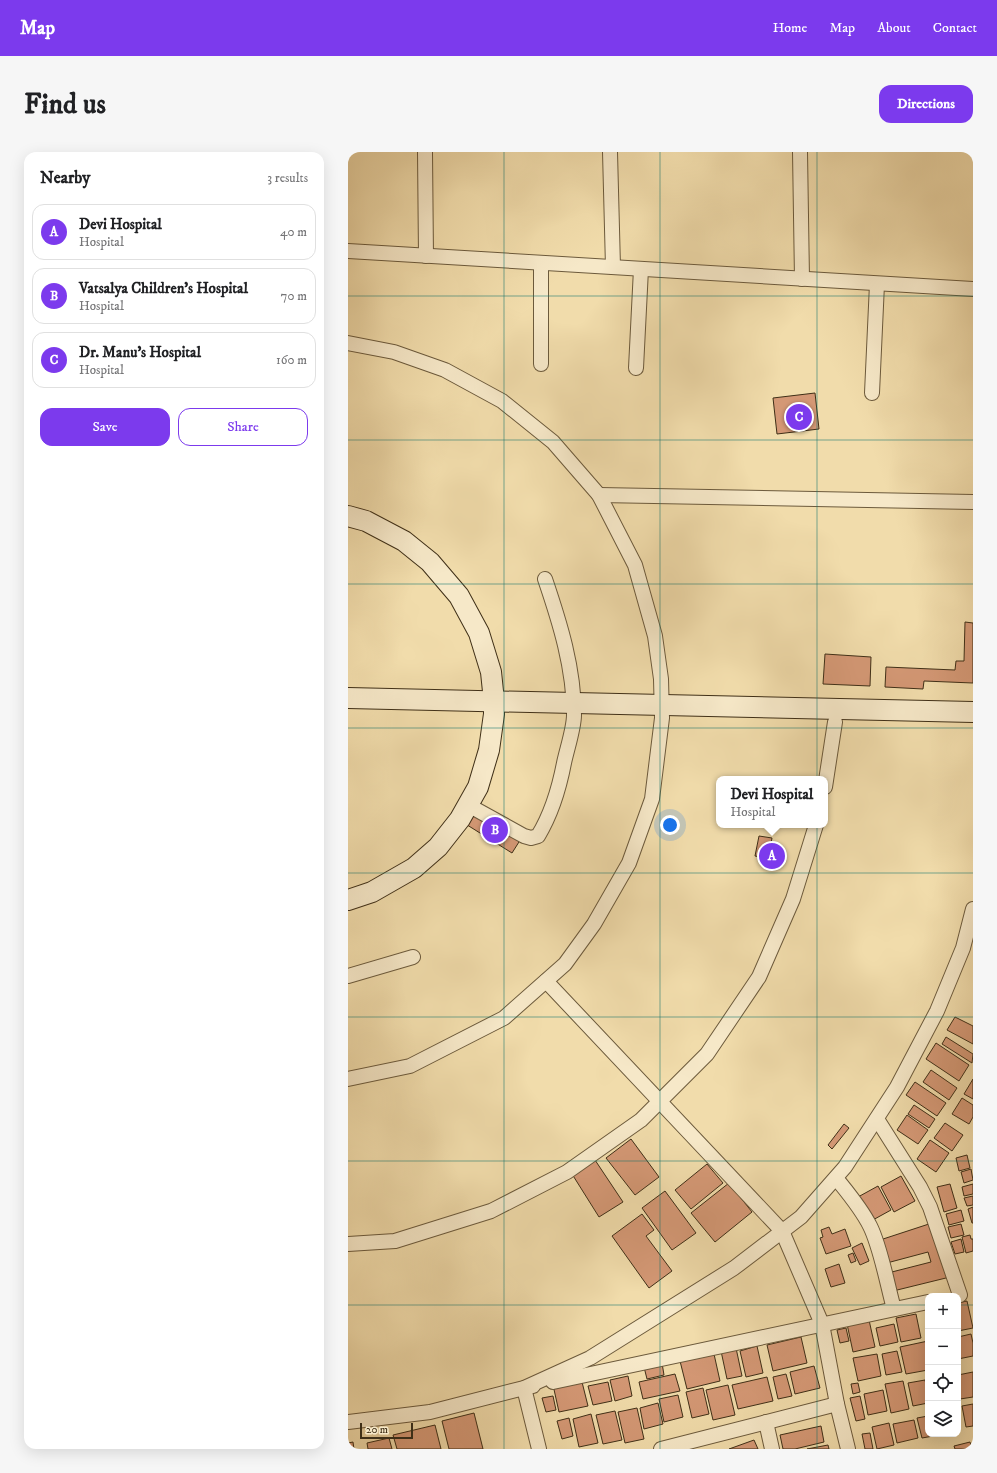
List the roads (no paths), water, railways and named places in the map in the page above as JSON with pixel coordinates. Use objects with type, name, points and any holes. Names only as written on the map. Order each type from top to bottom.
[{"type":"main road","points":[[348,516],[366,521],[404,541],[430,562],[459,596],[479,633],[490,672],[494,708],[489,750],[478,787],[460,819],[438,847],[414,868],[372,892],[348,900]]},
{"type":"main road","points":[[348,698],[494,708],[574,710],[973,712]]},
{"type":"main road","points":[[348,711],[494,708]]},
{"type":"main road","points":[[662,711],[835,722],[973,725]]},
{"type":"street","points":[[424,152],[426,256]]},
{"type":"street","points":[[610,152],[613,267]]},
{"type":"street","points":[[800,152],[802,279]]},
{"type":"street","points":[[348,251],[973,289]]},
{"type":"street","points":[[541,364],[542,263]]},
{"type":"street","points":[[636,368],[641,269]]},
{"type":"street","points":[[872,393],[877,284]]},
{"type":"street","points":[[348,343],[394,352],[445,370],[502,402],[553,442],[599,495],[635,565],[655,636],[662,711],[652,799],[629,863],[594,924],[566,964],[504,1018],[410,1066],[348,1080]]},
{"type":"street","points":[[599,495],[973,502]]},
{"type":"street","points":[[468,805],[524,836],[531,838],[538,836],[547,821],[554,803],[574,710],[568,655],[545,579]]},
{"type":"street","points":[[827,776],[835,722]]},
{"type":"street","points":[[348,1244],[395,1241],[491,1211],[567,1172],[641,1120],[707,1054],[759,977],[793,899],[815,828]]},
{"type":"street","points":[[524,1388],[590,1358],[734,1268],[801,1217],[845,1167],[897,1087],[937,1011],[963,948],[969,939],[973,909]]},
{"type":"street","points":[[348,976],[413,957]]},
{"type":"street","points":[[546,981],[782,1231],[822,1324],[837,1404],[848,1449]]},
{"type":"street","points":[[877,1119],[920,1187],[930,1207],[963,1294]]},
{"type":"street","points":[[836,1178],[859,1207],[870,1226],[894,1309]]},
{"type":"street","points":[[348,1422],[430,1412],[524,1388],[925,1303]]},
{"type":"street","points":[[524,1388],[539,1449]]},
{"type":"street","points":[[661,1449],[684,1446],[766,1422],[837,1404]]},
{"type":"street","points":[[766,1422],[772,1449]]},
{"type":"place","name":"Dr. Manu's Hospital","points":[[799,417]]},
{"type":"place","name":"Vatsalya Children's Hospital","points":[[495,830]]},
{"type":"place","name":"Devi Hospital","points":[[772,856]]}]
